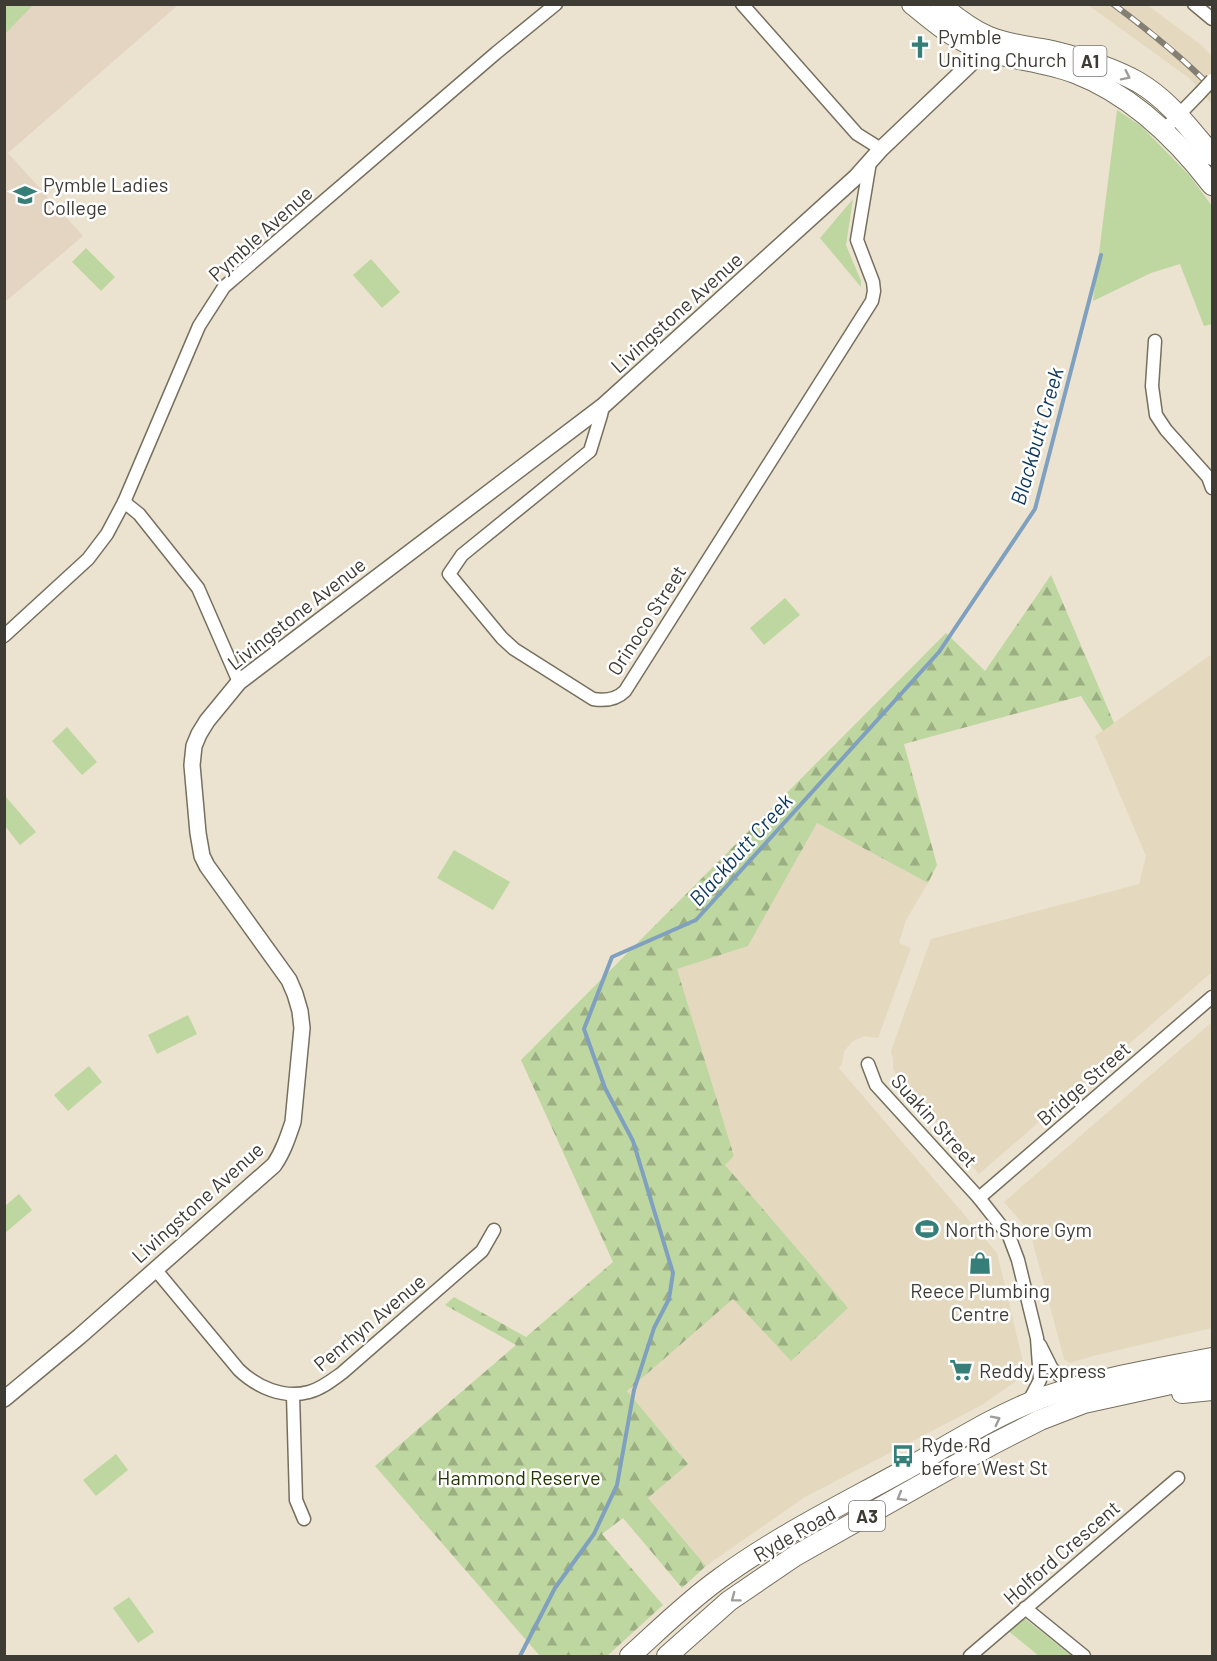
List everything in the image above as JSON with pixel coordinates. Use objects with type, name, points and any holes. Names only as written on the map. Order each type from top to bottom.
[{"type":"highway","name":"A1","points":[[912,4],[949,33],[1073,72],[1116,93],[1164,130],[1212,185]]},
{"type":"highway","name":"A1","points":[[940,4],[987,44],[1020,46],[1084,59],[1111,69],[1144,87],[1178,114],[1212,155]]},
{"type":"highway","points":[[1101,1380],[1212,1346]]},
{"type":"highway","name":"Ryde Road","points":[[667,1656],[729,1601],[795,1556],[993,1444],[1040,1420],[1101,1380],[1212,1358]]},
{"type":"highway","name":"Ryde Road","points":[[630,1656],[689,1602],[744,1562],[795,1531],[1027,1404],[1212,1375]]},
{"type":"highway","points":[[1079,1395],[1212,1390]]},
{"type":"street","name":"Pymble Avenue","points":[[4,636],[88,559],[107,534],[124,502],[199,326],[225,287],[556,4]]},
{"type":"street","points":[[742,4],[857,134],[881,149]]},
{"type":"street","points":[[1194,4],[1212,19]]},
{"type":"street","name":"Livingstone Avenue","points":[[4,1399],[80,1336],[274,1165],[282,1153],[293,1122],[302,1028],[295,993],[289,980],[202,856],[192,765],[194,746],[207,721],[238,682],[603,406],[831,200],[987,44]]},
{"type":"street","points":[[1164,130],[1212,80]]},
{"type":"street","name":"Orinoco Street","points":[[603,406],[590,451],[462,555],[449,574],[502,638],[514,649],[593,699],[610,700],[625,691],[872,300],[873,282],[857,240],[870,162]]},
{"type":"street","points":[[1155,341],[1152,386],[1156,415],[1166,430],[1208,477],[1212,488]]},
{"type":"street","points":[[124,502],[139,514],[198,588],[238,682]]},
{"type":"street","name":"Bridge Street","points":[[979,1198],[1212,997]]},
{"type":"street","name":"Suakin Street","points":[[868,1064],[876,1085],[979,1198],[1009,1236],[1018,1260],[1037,1338]]},
{"type":"street","name":"Penrhyn Avenue","points":[[293,1395],[310,1392],[326,1385],[342,1373],[482,1251],[494,1230]]},
{"type":"street","points":[[155,1269],[251,1382],[293,1395],[296,1500],[304,1519]]},
{"type":"street","points":[[1037,1338],[1052,1370],[1079,1395]]},
{"type":"street","points":[[1027,1404],[1040,1380],[1037,1338]]},
{"type":"street","name":"Holford Crescent","points":[[970,1656],[1178,1478]]},
{"type":"street","points":[[1025,1608],[1084,1656]]},
{"type":"shaded area","name":"Pymble Ladies College","points":[[5,5],[178,5],[8,153],[83,236],[5,302]]},
{"type":"shaded area","points":[[1088,5],[1147,5],[1200,44],[1212,56],[1212,104],[1189,78]]},
{"type":"shaded area","points":[[1212,654],[1212,972],[979,1174],[897,1077],[893,1068],[891,1051],[931,939],[1139,884],[1146,856],[1095,736]]},
{"type":"shaded area","points":[[817,823],[928,883],[906,920],[899,943],[911,948],[878,1038],[865,1036],[853,1041],[844,1051],[839,1068],[997,1253],[1025,1370],[1022,1377],[982,1405],[805,1497],[706,1566],[648,1498],[688,1464],[627,1391],[733,1298],[725,1165],[734,1156],[676,969],[748,946]]},
{"type":"shaded area","points":[[1212,1022],[1212,1328],[1070,1363],[1064,1359],[1030,1232],[1004,1202]]},
{"type":"green space","points":[[4,5],[33,5],[5,34],[4,34]]},
{"type":"green space","points":[[1117,110],[1141,126],[1190,176],[1212,206],[1212,324],[1204,326],[1180,264],[1151,273],[1093,301]]},
{"type":"green space","points":[[853,199],[846,245],[861,281],[861,287],[820,238]]},
{"type":"green space","points":[[86,248],[115,277],[101,291],[72,262]]},
{"type":"green space","points":[[371,259],[400,292],[382,308],[353,275]]},
{"type":"green space","name":"Hammond Reserve","points":[[1051,575],[1114,723],[1103,731],[1081,696],[904,744],[937,865],[928,883],[817,823],[748,946],[677,969],[734,1156],[725,1165],[848,1308],[791,1361],[733,1299],[627,1391],[688,1464],[648,1498],[706,1566],[682,1588],[623,1518],[602,1534],[663,1605],[607,1656],[540,1656],[375,1466],[516,1345],[445,1305],[454,1297],[526,1337],[613,1262],[521,1060],[946,633],[985,671]]},
{"type":"green space","points":[[785,598],[800,615],[764,645],[750,628]]},
{"type":"green space","points":[[67,727],[97,762],[82,775],[52,741]]},
{"type":"green space","points":[[6,797],[36,832],[20,845],[5,826]]},
{"type":"green space","points":[[454,850],[510,882],[493,910],[437,878]]},
{"type":"green space","points":[[188,1015],[197,1034],[157,1054],[148,1035]]},
{"type":"green space","points":[[89,1066],[102,1082],[68,1111],[54,1095]]},
{"type":"green space","points":[[19,1194],[32,1210],[5,1233],[5,1206]]},
{"type":"green space","points":[[116,1454],[128,1470],[96,1496],[83,1480]]},
{"type":"green space","points":[[129,1597],[154,1632],[138,1643],[113,1608]]},
{"type":"green space","points":[[1020,1615],[1072,1656],[1039,1656],[1006,1629]]},
{"type":"waterway","name":"Blackbutt Creek","points":[[520,1656],[555,1588],[594,1534],[617,1485],[634,1390],[654,1328],[669,1299],[673,1273],[633,1141],[605,1088],[584,1029],[612,957],[696,920],[939,652],[1035,509],[1101,255]]},
{"type":"railway","points":[[1113,4],[1189,65],[1212,88]]},
{"type":"place","name":"Pymble Uniting Church","points":[[920,47]]},
{"type":"place","name":"Pymble Ladies College","points":[[25,195]]},
{"type":"place","name":"North Shore Gym","points":[[927,1229]]},
{"type":"place","name":"Reece Plumbing Centre","points":[[980,1263]]},
{"type":"place","name":"Reddy Express","points":[[961,1370]]},
{"type":"place","name":"Ryde Rd before West St","points":[[903,1456]]}]
